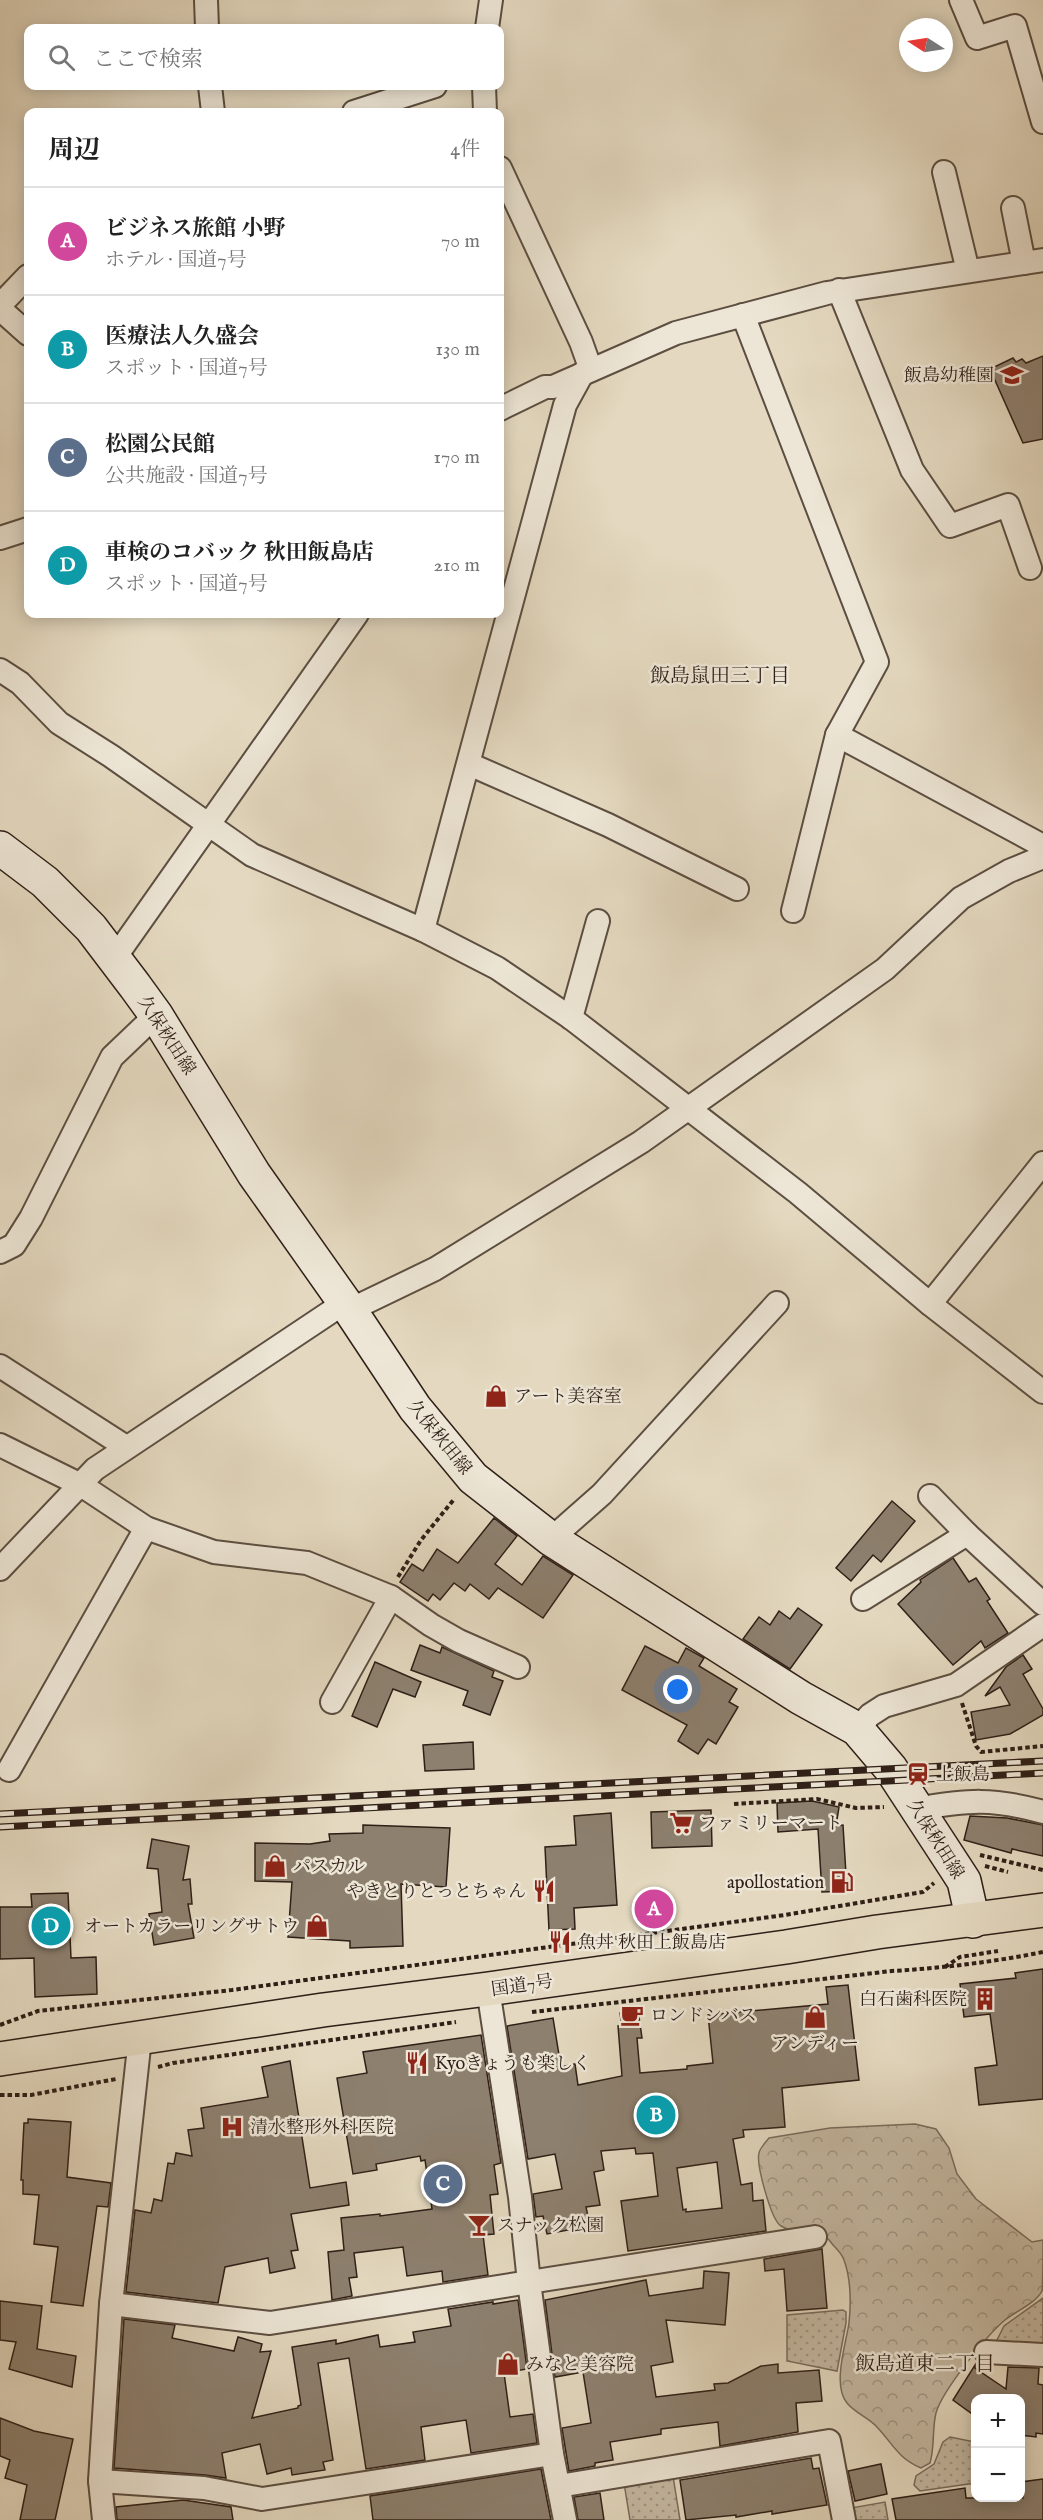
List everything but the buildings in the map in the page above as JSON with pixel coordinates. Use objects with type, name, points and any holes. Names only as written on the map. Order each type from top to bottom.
[{"type":"highway","name":"国道7号","points":[[0,2059],[323,2010],[490,2003],[786,1947],[877,1932],[1043,1910]]},
{"type":"main road","name":"久保秋田線","points":[[0,848],[45,882],[91,928],[156,1015],[254,1174],[415,1408],[473,1478],[551,1539],[801,1698],[857,1729],[891,1769],[916,1808],[968,1866],[964,1881],[972,1921]]},
{"type":"street","points":[[206,0],[207,24]]},
{"type":"street","points":[[488,24],[491,0]]},
{"type":"street","points":[[962,0],[977,38],[1016,26],[1043,122]]},
{"type":"street","points":[[210,90],[213,108]]},
{"type":"street","points":[[366,108],[423,90]]},
{"type":"street","points":[[484,90],[485,108]]},
{"type":"street","points":[[944,172],[968,272]]},
{"type":"street","points":[[423,930],[565,405],[587,372],[581,342],[504,177]]},
{"type":"street","points":[[504,407],[545,387],[553,387],[676,333],[839,290],[1034,262],[1013,208]]},
{"type":"street","points":[[24,280],[0,307],[24,330]]},
{"type":"street","points":[[839,290],[912,470],[950,526],[1008,505],[1030,568]]},
{"type":"street","points":[[743,315],[877,662],[837,735],[793,911]]},
{"type":"street","points":[[0,538],[24,530]]},
{"type":"street","points":[[114,959],[210,826],[354,618]]},
{"type":"street","points":[[0,670],[20,684],[59,723],[111,756],[252,855],[423,930],[497,968],[572,1018],[798,1192],[930,1304],[1043,1392]]},
{"type":"street","points":[[837,735],[1043,846]]},
{"type":"street","points":[[469,764],[608,825],[737,889]]},
{"type":"street","points":[[0,1569],[96,1469],[126,1448],[347,1306],[435,1269],[631,1148],[690,1108],[825,1009],[885,969],[962,898],[1009,871],[1043,857]]},
{"type":"street","points":[[572,1018],[598,921]]},
{"type":"street","points":[[0,1252],[14,1245],[31,1218],[112,1057],[156,1015]]},
{"type":"street","points":[[930,1304],[1043,1163]]},
{"type":"street","points":[[551,1539],[602,1494],[777,1303]]},
{"type":"street","points":[[0,1366],[126,1448]]},
{"type":"street","points":[[0,1445],[81,1485],[146,1528],[214,1552],[307,1563],[391,1597],[459,1641],[518,1667]]},
{"type":"street","points":[[930,1496],[967,1534],[1043,1604]]},
{"type":"street","points":[[9,1770],[146,1528]]},
{"type":"street","points":[[863,1599],[967,1534]]},
{"type":"street","points":[[332,1702],[391,1597]]},
{"type":"street","points":[[857,1729],[870,1715],[884,1706],[956,1685],[1043,1625]]},
{"type":"street","points":[[916,1808],[989,1800],[1013,1803],[1043,1812]]},
{"type":"street","points":[[490,2003],[520,2197],[552,2454],[565,2520]]},
{"type":"street","points":[[104,2520],[100,2481],[111,2304],[140,2038]]},
{"type":"street","points":[[111,2304],[270,2323],[815,2237]]},
{"type":"street","points":[[986,2352],[1043,2355]]},
{"type":"street","points":[[559,2486],[829,2441],[844,2520]]},
{"type":"street","points":[[100,2481],[204,2488],[262,2499],[552,2454]]},
{"type":"path","points":[[391,1597],[392,1587],[421,1540],[473,1478]]},
{"type":"path","points":[[956,1685],[976,1746],[981,1752],[1043,1746]]},
{"type":"path","points":[[734,1804],[817,1799],[856,1808],[916,1808]]},
{"type":"path","points":[[968,1866],[971,1855],[979,1855],[1043,1870]]},
{"type":"path","points":[[0,2025],[38,2011],[232,1990],[785,1915],[923,1892],[968,1866],[1008,1872]]},
{"type":"path","points":[[945,1967],[960,1957],[998,1951]]},
{"type":"path","points":[[0,2095],[31,2095],[69,2089],[136,2074],[172,2062],[490,2003],[945,1967],[999,1961],[1043,1952]]},
{"type":"green space","points":[[915,2124],[936,2129],[949,2148],[957,2174],[976,2199],[1032,2242],[1043,2240],[1042,2291],[1035,2300],[997,2327],[947,2391],[936,2413],[930,2463],[921,2468],[900,2454],[875,2425],[847,2403],[843,2395],[840,2375],[849,2323],[850,2299],[844,2260],[827,2237],[820,2233],[795,2231],[777,2222],[765,2191],[759,2159],[760,2149],[769,2138],[830,2128]]},
{"type":"green space","points":[[1043,2298],[1043,2346],[995,2344],[1004,2326]]},
{"type":"green space","points":[[843,2310],[846,2312],[846,2323],[837,2371],[787,2361],[787,2315]]},
{"type":"green space","points":[[950,2437],[971,2441],[971,2484],[920,2491],[914,2485],[916,2476],[934,2464],[943,2442]]},
{"type":"green space","points":[[673,2476],[680,2520],[630,2520],[624,2483]]},
{"type":"green space","points":[[885,2502],[888,2520],[854,2520],[851,2508]]},
{"type":"railway","points":[[0,1814],[1043,1761]]},
{"type":"railway","points":[[0,1827],[1043,1773]]},
{"type":"place","name":"飯島幼稚園","points":[[1012,375]]},
{"type":"place","name":"アート美容室","points":[[496,1396]]},
{"type":"place","name":"上飯島","points":[[918,1774]]},
{"type":"place","name":"ファミリーマート","points":[[681,1823]]},
{"type":"place","name":"パスカル","points":[[275,1866]]},
{"type":"place","name":"apollostation","points":[[842,1882]]},
{"type":"place","name":"やきとりとっとちゃん","points":[[544,1891]]},
{"type":"place","name":"ビジネス旅館 小野","points":[[654,1909]]},
{"type":"place","name":"車検のコバック 秋田飯島店","points":[[51,1926]]},
{"type":"place","name":"オートカラーリングサトウ","points":[[317,1926]]},
{"type":"place","name":"魚丼 秋田上飯島店","points":[[560,1942]]},
{"type":"place","name":"白石歯科医院","points":[[985,1999]]},
{"type":"place","name":"ロンドンバス","points":[[632,2015]]},
{"type":"place","name":"アンディー","points":[[815,2017]]},
{"type":"place","name":"Kyoきょうも楽しく","points":[[417,2063]]},
{"type":"place","name":"医療法人久盛会","points":[[656,2115]]},
{"type":"place","name":"清水整形外科医院","points":[[232,2127]]},
{"type":"place","name":"松園公民館","points":[[443,2184]]},
{"type":"place","name":"スナック松園","points":[[479,2225]]},
{"type":"place","name":"みなと美容院","points":[[508,2364]]},
{"type":"district","name":"飯島鼠田三丁目","points":[[720,675]]},
{"type":"district","name":"飯島道東二丁目","points":[[925,2363]]}]
